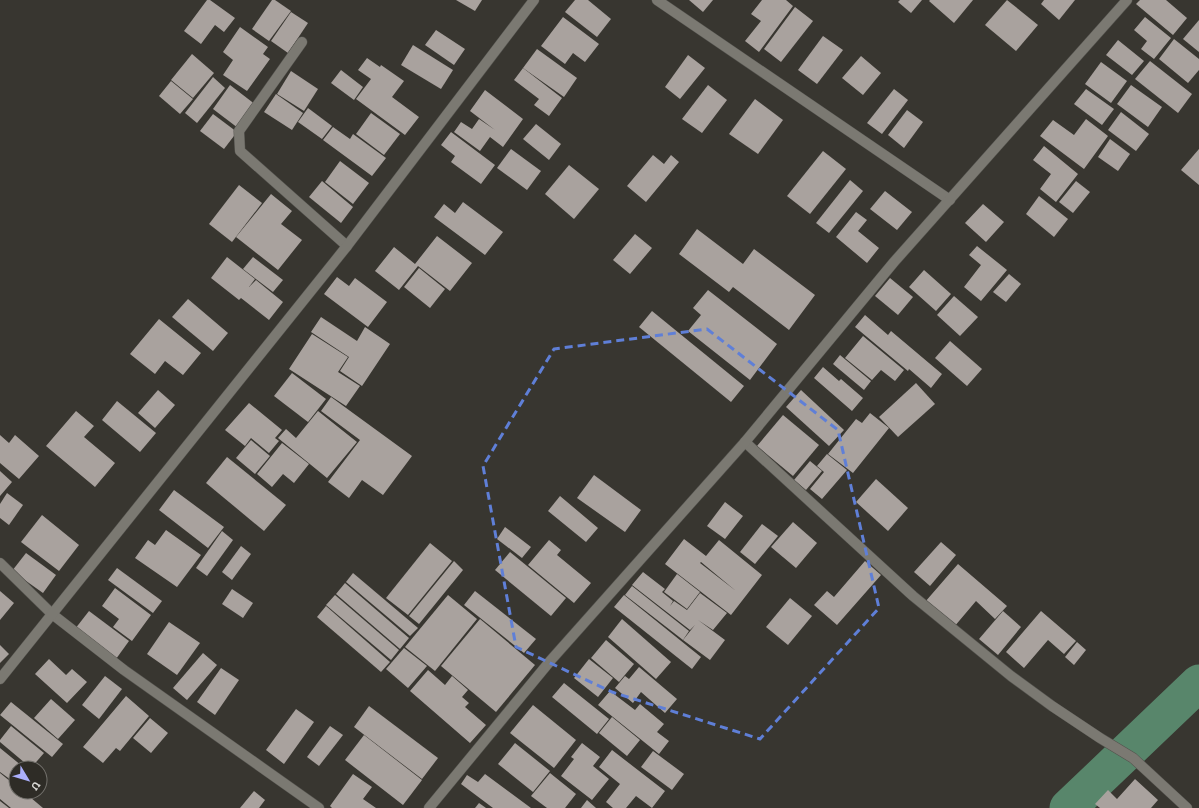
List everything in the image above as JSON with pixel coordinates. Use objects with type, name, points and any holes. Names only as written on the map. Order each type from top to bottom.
[{"type":"street","points":[[0,679],[347,246],[534,0]]},
{"type":"street","points":[[657,0],[950,200]]},
{"type":"street","points":[[429,808],[551,660],[745,442],[894,262],[1127,0]]},
{"type":"street","points":[[302,42],[239,131],[240,151],[347,246]]},
{"type":"street","points":[[745,442],[913,596],[1011,676],[1052,706],[1133,758],[1187,808]]},
{"type":"street","points":[[0,563],[52,614],[124,670],[319,808]]},
{"type":"highlighted area","points":[[707,329],[838,430],[879,608],[760,739],[612,692],[516,647],[483,466],[554,349]]},
{"type":"building","points":[[207,0],[210,0],[235,18],[224,32],[215,25],[201,44],[184,31]]},
{"type":"building","points":[[272,0],[275,0],[291,11],[269,41],[252,29]]},
{"type":"building","points":[[456,0],[482,0],[475,11]]},
{"type":"building","points":[[575,0],[588,0],[611,19],[597,37],[565,12]]},
{"type":"building","points":[[689,0],[713,0],[703,12]]},
{"type":"building","points":[[762,0],[786,0],[793,6],[759,52],[745,41],[761,21],[751,14]]},
{"type":"building","points":[[900,0],[922,0],[911,13],[898,2]]},
{"type":"building","points":[[973,0],[954,23],[929,1]]},
{"type":"building","points":[[1007,0],[1038,25],[1016,51],[985,25]]},
{"type":"building","points":[[1044,0],[1075,0],[1059,20],[1041,4]]},
{"type":"building","points":[[1140,0],[1166,0],[1187,18],[1173,35],[1136,4]]},
{"type":"building","points":[[795,7],[813,21],[781,62],[764,49]]},
{"type":"building","points":[[291,12],[308,23],[288,53],[271,41]]},
{"type":"building","points":[[563,17],[599,44],[585,62],[573,53],[565,64],[541,46]]},
{"type":"building","points":[[1145,17],[1171,38],[1154,59],[1141,49],[1147,41],[1134,30]]},
{"type":"building","points":[[1199,20],[1199,52],[1183,39]]},
{"type":"building","points":[[240,27],[268,47],[263,54],[270,59],[247,91],[223,75],[233,60],[223,52]]},
{"type":"building","points":[[436,30],[465,49],[454,65],[425,45]]},
{"type":"building","points":[[823,36],[843,50],[817,84],[798,70]]},
{"type":"building","points":[[1174,39],[1199,59],[1199,70],[1188,83],[1159,59]]},
{"type":"building","points":[[1118,40],[1144,61],[1132,75],[1106,55]]},
{"type":"building","points":[[413,45],[453,70],[441,89],[401,65]]},
{"type":"building","points":[[537,49],[577,78],[564,97],[523,68]]},
{"type":"building","points":[[192,54],[214,73],[193,98],[171,80]]},
{"type":"building","points":[[688,55],[705,68],[680,99],[665,87]]},
{"type":"building","points":[[861,56],[881,73],[863,95],[842,78]]},
{"type":"building","points":[[367,58],[380,67],[381,65],[404,81],[392,97],[419,117],[405,135],[356,99],[371,79],[358,70]]},
{"type":"building","points":[[1150,61],[1192,94],[1178,113],[1135,79]]},
{"type":"building","points":[[1101,62],[1127,81],[1111,103],[1085,84]]},
{"type":"building","points":[[523,68],[562,98],[549,116],[534,105],[539,99],[514,80]]},
{"type":"building","points":[[341,70],[363,87],[354,100],[331,83]]},
{"type":"building","points":[[291,71],[318,89],[304,111],[277,94]]},
{"type":"building","points":[[213,77],[225,88],[197,123],[185,113]]},
{"type":"building","points":[[171,81],[193,99],[180,114],[159,96]]},
{"type":"building","points":[[230,85],[256,105],[238,128],[213,109]]},
{"type":"building","points":[[708,85],[727,100],[702,133],[682,119]]},
{"type":"building","points":[[1131,85],[1162,107],[1148,127],[1117,104]]},
{"type":"building","points":[[894,89],[908,100],[882,134],[867,123]]},
{"type":"building","points":[[1086,89],[1114,109],[1102,125],[1074,104]]},
{"type":"building","points":[[485,90],[523,119],[503,147],[490,137],[480,151],[454,132],[461,122],[472,129],[479,119],[495,130],[470,111]]},
{"type":"building","points":[[276,94],[303,113],[292,130],[264,112]]},
{"type":"building","points":[[755,99],[783,120],[758,154],[729,134]]},
{"type":"building","points":[[308,108],[332,126],[322,139],[298,122]]},
{"type":"building","points":[[907,110],[923,122],[904,148],[888,135]]},
{"type":"building","points":[[1121,112],[1149,134],[1136,151],[1108,130]]},
{"type":"building","points":[[371,113],[400,134],[384,155],[356,134]]},
{"type":"building","points":[[213,114],[237,132],[224,149],[200,131]]},
{"type":"building","points":[[1086,119],[1108,136],[1084,169],[1040,136],[1053,120],[1074,135]]},
{"type":"building","points":[[536,124],[561,144],[549,160],[523,139]]},
{"type":"building","points":[[333,127],[350,139],[353,134],[386,158],[372,176],[323,140]]},
{"type":"building","points":[[451,132],[495,165],[481,184],[451,162],[455,156],[441,145]]},
{"type":"building","points":[[1110,139],[1130,154],[1118,171],[1098,157]]},
{"type":"building","points":[[1044,146],[1078,174],[1056,202],[1040,189],[1051,174],[1033,160]]},
{"type":"building","points":[[511,149],[541,171],[527,190],[497,168]]},
{"type":"building","points":[[1199,149],[1199,185],[1181,170]]},
{"type":"building","points":[[823,151],[846,169],[810,214],[787,196]]},
{"type":"building","points":[[653,155],[664,164],[671,155],[679,162],[646,202],[627,186]]},
{"type":"building","points":[[340,161],[369,183],[353,204],[325,182]]},
{"type":"building","points":[[569,165],[599,189],[574,219],[545,194]]},
{"type":"building","points":[[850,180],[863,191],[829,233],[816,223]]},
{"type":"building","points":[[322,181],[353,207],[341,223],[309,197]]},
{"type":"building","points":[[1076,181],[1090,192],[1073,213],[1059,202]]},
{"type":"building","points":[[239,185],[262,203],[232,242],[209,224]]},
{"type":"building","points":[[885,191],[912,212],[897,230],[870,209]]},
{"type":"building","points":[[271,194],[292,211],[281,224],[302,240],[278,270],[236,237]]},
{"type":"building","points":[[1039,196],[1068,219],[1054,237],[1026,214]]},
{"type":"building","points":[[463,202],[503,232],[485,255],[434,217],[444,204],[455,213]]},
{"type":"building","points":[[983,204],[1004,222],[986,242],[965,223]]},
{"type":"building","points":[[856,212],[867,220],[858,231],[879,248],[867,263],[836,237]]},
{"type":"building","points":[[697,229],[743,264],[754,249],[815,295],[789,330],[733,287],[729,292],[679,254]]},
{"type":"building","points":[[635,234],[652,248],[630,274],[613,260]]},
{"type":"building","points":[[437,236],[472,263],[450,291],[418,266],[399,290],[375,271],[394,247],[415,264]]},
{"type":"building","points":[[977,246],[1007,270],[981,301],[964,287],[981,265],[969,255]]},
{"type":"building","points":[[227,257],[255,279],[249,287],[256,280],[283,302],[269,320],[241,298],[239,300],[211,278]]},
{"type":"building","points":[[253,257],[283,280],[273,292],[243,269]]},
{"type":"building","points":[[419,268],[445,289],[430,308],[404,287]]},
{"type":"building","points":[[924,270],[951,294],[936,311],[909,287]]},
{"type":"building","points":[[1009,274],[1021,284],[1006,302],[993,292]]},
{"type":"building","points":[[337,277],[349,286],[355,278],[387,302],[368,327],[324,294]]},
{"type":"building","points":[[890,278],[913,297],[898,315],[875,296]]},
{"type":"building","points":[[708,290],[777,344],[750,380],[688,331],[701,315],[693,308]]},
{"type":"building","points":[[954,296],[978,317],[960,336],[937,315]]},
{"type":"building","points":[[188,299],[228,333],[213,351],[172,317]]},
{"type":"building","points":[[652,311],[744,386],[731,402],[639,327]]},
{"type":"building","points":[[865,315],[888,335],[891,331],[942,374],[931,388],[855,327]]},
{"type":"building","points":[[321,317],[357,341],[365,327],[390,344],[362,386],[340,371],[349,357],[311,332]]},
{"type":"building","points":[[159,319],[201,353],[183,375],[165,361],[155,374],[130,354]]},
{"type":"building","points":[[312,334],[348,357],[338,372],[360,386],[346,406],[289,369]]},
{"type":"building","points":[[863,336],[904,370],[895,381],[881,370],[872,380],[845,358]]},
{"type":"building","points":[[950,341],[982,369],[967,386],[935,358]]},
{"type":"building","points":[[840,355],[871,381],[864,390],[833,364]]},
{"type":"building","points":[[823,367],[839,381],[841,379],[863,398],[852,411],[814,378]]},
{"type":"building","points":[[292,373],[326,399],[308,422],[274,396]]},
{"type":"building","points":[[916,383],[935,404],[898,437],[879,417]]},
{"type":"building","points":[[158,390],[175,405],[155,428],[138,413]]},
{"type":"building","points":[[801,390],[844,430],[829,446],[786,407]]},
{"type":"building","points":[[331,397],[412,456],[383,495],[362,480],[349,498],[328,482],[360,440],[321,411]]},
{"type":"building","points":[[117,401],[156,433],[140,452],[102,420]]},
{"type":"building","points":[[249,403],[282,430],[275,438],[279,441],[269,453],[251,438],[245,446],[225,430]]},
{"type":"building","points":[[76,411],[94,426],[84,437],[115,463],[95,487],[46,446]]},
{"type":"building","points":[[318,411],[357,442],[327,478],[278,438],[286,429],[296,438]]},
{"type":"building","points":[[870,413],[889,428],[853,473],[828,454],[856,419],[862,423]]},
{"type":"building","points":[[783,415],[819,445],[793,476],[757,446]]},
{"type":"building","points":[[0,435],[9,443],[15,435],[39,456],[19,479],[0,463]]},
{"type":"building","points":[[251,440],[270,456],[255,474],[236,458]]},
{"type":"building","points":[[282,443],[309,464],[294,483],[283,474],[272,487],[257,474]]},
{"type":"building","points":[[827,454],[847,470],[822,499],[810,489],[824,472],[817,466]]},
{"type":"building","points":[[227,457],[286,505],[264,531],[206,483]]},
{"type":"building","points":[[810,461],[822,471],[806,490],[794,480]]},
{"type":"building","points":[[0,471],[12,482],[0,496]]},
{"type":"building","points":[[594,475],[641,510],[625,532],[577,498]]},
{"type":"building","points":[[876,479],[908,508],[888,531],[856,502]]},
{"type":"building","points":[[174,490],[224,527],[208,548],[159,510]]},
{"type":"building","points":[[7,493],[23,505],[9,525],[0,518],[0,504]]},
{"type":"building","points":[[560,496],[598,528],[586,542],[548,511]]},
{"type":"building","points":[[725,502],[743,516],[725,539],[707,526]]},
{"type":"building","points":[[42,515],[79,545],[59,571],[21,542]]},
{"type":"building","points":[[793,522],[817,543],[796,568],[771,547]]},
{"type":"building","points":[[762,524],[778,536],[755,564],[740,552]]},
{"type":"building","points":[[505,527],[531,547],[522,558],[497,539]]},
{"type":"building","points":[[166,530],[201,555],[177,587],[135,558],[148,540],[155,545]]},
{"type":"building","points":[[222,531],[233,540],[207,576],[196,568]]},
{"type":"building","points":[[684,539],[706,556],[719,540],[762,575],[731,615],[665,564]],"holes":[[[701,562],[736,591],[700,563]]]},
{"type":"building","points":[[549,540],[561,550],[557,555],[591,583],[574,603],[528,565]]},
{"type":"building","points":[[941,542],[956,555],[930,586],[914,572]]},
{"type":"building","points":[[430,543],[452,561],[408,615],[386,598]]},
{"type":"building","points":[[241,546],[251,554],[232,580],[222,572]]},
{"type":"building","points":[[510,552],[566,598],[551,616],[495,570]]},
{"type":"building","points":[[26,553],[56,575],[43,593],[12,571]]},
{"type":"building","points":[[454,561],[463,570],[419,624],[409,616]]},
{"type":"building","points":[[865,561],[881,575],[837,625],[814,605],[827,591],[834,597]]},
{"type":"building","points":[[958,564],[1007,606],[995,619],[976,601],[954,627],[925,602]]},
{"type":"building","points":[[117,568],[162,601],[153,613],[108,580]]},
{"type":"building","points":[[643,572],[665,589],[662,592],[673,601],[670,606],[674,601],[687,610],[700,593],[727,613],[713,630],[698,620],[725,640],[710,660],[683,640],[695,625],[690,630],[632,585]]},
{"type":"building","points":[[353,573],[418,628],[410,636],[346,582]]},
{"type":"building","points":[[677,574],[700,592],[687,609],[664,592]]},
{"type":"building","points":[[345,583],[409,638],[400,649],[336,594]]},
{"type":"building","points":[[632,586],[689,631],[683,640],[625,595]]},
{"type":"building","points":[[115,588],[151,615],[132,641],[113,627],[119,619],[102,606]]},
{"type":"building","points":[[232,589],[253,603],[243,618],[222,604]]},
{"type":"building","points":[[0,591],[14,603],[0,620]]},
{"type":"building","points":[[475,591],[536,639],[524,653],[464,605]]},
{"type":"building","points":[[335,595],[399,650],[391,660],[326,605]]},
{"type":"building","points":[[448,595],[477,619],[435,671],[405,647]]},
{"type":"building","points":[[624,595],[701,657],[692,669],[614,607]]},
{"type":"building","points":[[790,598],[812,616],[788,645],[766,627]]},
{"type":"building","points":[[326,606],[390,662],[381,672],[317,617]]},
{"type":"building","points":[[89,611],[129,641],[116,659],[75,629]]},
{"type":"building","points":[[1003,611],[1021,627],[998,655],[979,639]]},
{"type":"building","points":[[1041,611],[1076,641],[1064,654],[1048,640],[1024,668],[1006,652]]},
{"type":"building","points":[[480,619],[535,665],[496,712],[441,666]]},
{"type":"building","points":[[622,619],[671,662],[656,679],[608,637]]},
{"type":"building","points":[[169,622],[200,643],[177,675],[147,654]]},
{"type":"building","points":[[606,640],[634,664],[619,682],[591,658]]},
{"type":"building","points":[[1077,642],[1086,650],[1074,665],[1065,657]]},
{"type":"building","points":[[0,645],[9,654],[0,663]]},
{"type":"building","points":[[404,648],[427,666],[408,688],[386,669]]},
{"type":"building","points":[[203,653],[217,665],[187,700],[173,688]]},
{"type":"building","points":[[49,659],[66,675],[72,669],[87,682],[67,703],[35,674]]},
{"type":"building","points":[[589,659],[613,678],[598,697],[574,678]]},
{"type":"building","points":[[639,667],[677,699],[665,713],[641,692],[633,703],[615,688],[625,676],[629,679]]},
{"type":"building","points":[[221,668],[239,680],[215,715],[197,702]]},
{"type":"building","points":[[428,670],[445,685],[452,676],[468,690],[462,697],[469,703],[465,707],[486,725],[470,743],[410,691]]},
{"type":"building","points":[[105,676],[122,689],[99,719],[82,705]]},
{"type":"building","points":[[564,683],[609,719],[597,734],[552,697]]},
{"type":"building","points":[[610,691],[635,710],[640,704],[664,724],[657,732],[669,741],[659,754],[598,705]]},
{"type":"building","points":[[126,696],[149,716],[120,751],[116,748],[103,763],[83,747]]},
{"type":"building","points":[[51,699],[75,720],[58,739],[34,718]]},
{"type":"building","points":[[11,702],[63,744],[52,757],[0,715]]},
{"type":"building","points":[[533,705],[576,740],[554,768],[510,733]]},
{"type":"building","points":[[369,706],[438,758],[422,779],[354,727]]},
{"type":"building","points":[[296,709],[314,722],[284,764],[266,750]]},
{"type":"building","points":[[612,717],[640,740],[627,756],[599,733]]},
{"type":"building","points":[[150,718],[168,733],[151,753],[133,738]]},
{"type":"building","points":[[11,726],[44,753],[38,760],[21,760],[0,742]]},
{"type":"building","points":[[330,726],[343,735],[319,766],[307,757]]},
{"type":"building","points":[[364,735],[422,780],[403,805],[345,760]]},
{"type":"building","points":[[515,743],[550,771],[533,792],[498,764]]},
{"type":"building","points":[[582,743],[600,757],[593,766],[609,779],[592,800],[561,776],[574,759],[571,757]]},
{"type":"building","points":[[0,748],[15,760],[8,760],[8,778],[0,772]]},
{"type":"building","points":[[612,750],[665,791],[652,808],[636,796],[626,808],[613,808],[606,802],[620,784],[599,767]]},
{"type":"building","points":[[653,751],[684,774],[672,790],[641,767]]},
{"type":"building","points":[[0,773],[8,780],[8,800],[34,800],[43,808],[11,808],[0,799]]},
{"type":"building","points":[[550,773],[576,794],[565,808],[547,808],[531,796]]},
{"type":"building","points":[[353,774],[372,787],[363,799],[376,808],[332,808],[330,806]]},
{"type":"building","points":[[485,774],[531,808],[493,808],[461,784],[467,775],[478,782]]},
{"type":"building","points":[[1135,779],[1158,800],[1151,808],[1100,808],[1095,804],[1108,790],[1117,799]]},
{"type":"building","points":[[254,791],[265,800],[259,808],[240,808]]},
{"type":"building","points":[[587,800],[596,808],[581,808]]},
{"type":"building","points":[[0,801],[9,808],[0,808]]},
{"type":"building","points":[[479,803],[486,808],[475,808]]},
{"type":"waterway","points":[[1068,808],[1199,683]]}]
